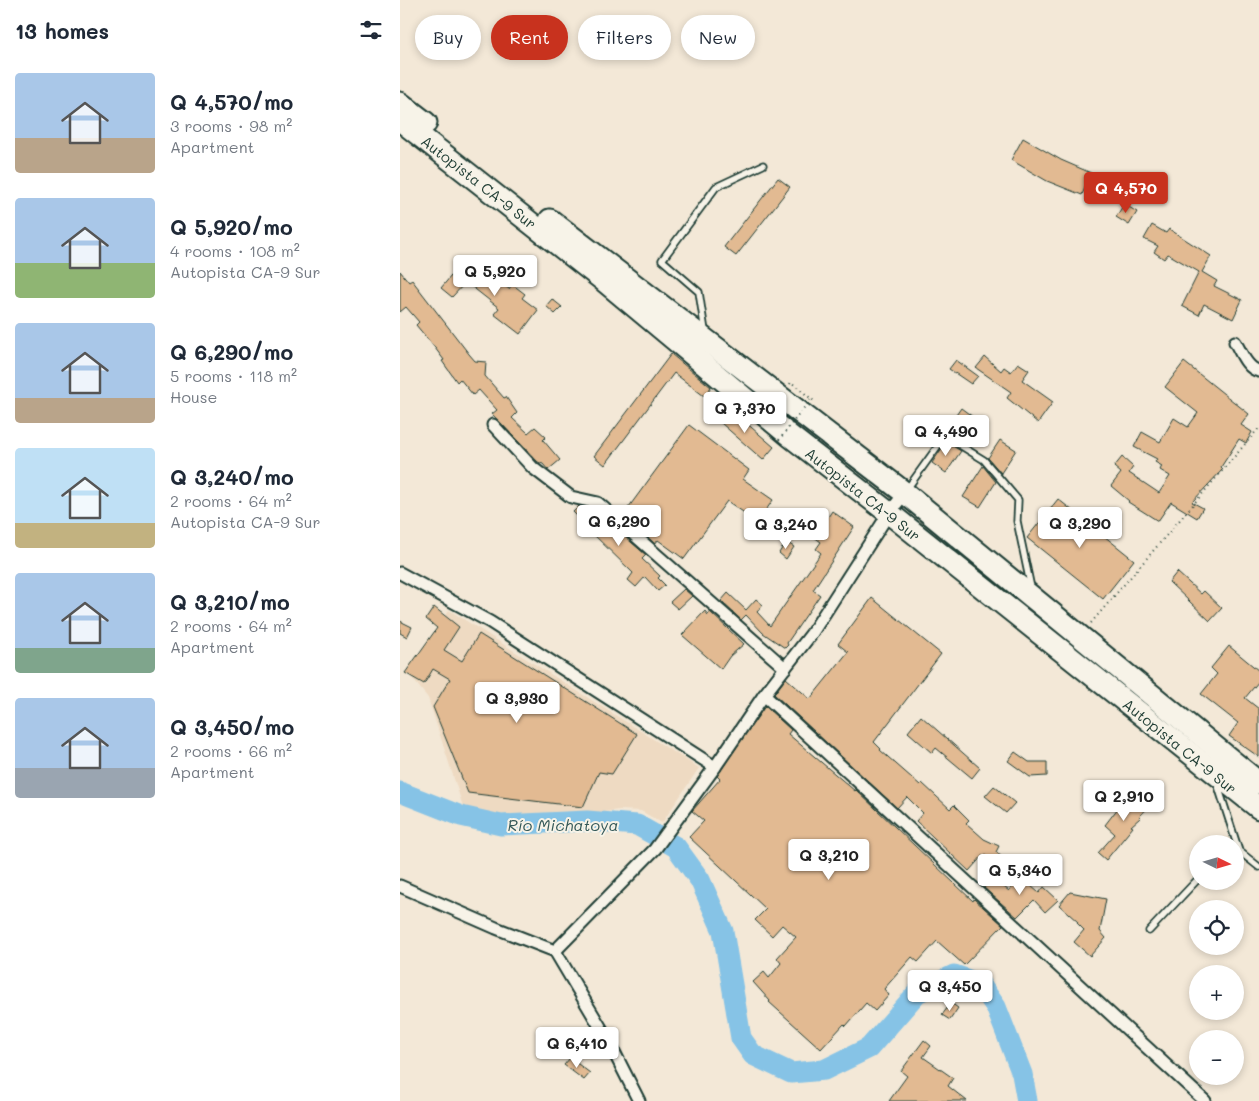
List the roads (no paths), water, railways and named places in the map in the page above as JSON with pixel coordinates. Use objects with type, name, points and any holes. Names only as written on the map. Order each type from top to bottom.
[{"type":"highway","name":"Autopista CA-9 Sur","points":[[400,102],[516,194],[706,338],[905,493],[1259,783]]},
{"type":"highway","name":"Autopista CA-9 Sur","points":[[400,120],[603,280],[790,436],[1259,808]]},
{"type":"street","points":[[1235,342],[1244,359],[1255,370],[1259,371]]},
{"type":"street","points":[[493,425],[533,468],[571,496],[598,503],[785,668]]},
{"type":"street","points":[[555,951],[655,849],[716,767],[764,695],[812,633],[889,513],[905,493]]},
{"type":"street","points":[[400,573],[490,622],[716,767]]},
{"type":"street","points":[[764,695],[1206,1101]]},
{"type":"street","points":[[400,886],[496,928],[555,951],[608,1040],[639,1101]]},
{"type":"lane","points":[[706,338],[699,292],[662,260],[716,187],[763,164]]},
{"type":"lane","points":[[905,493],[945,436],[984,460],[1018,500],[1017,521],[1032,598]]},
{"type":"lane","points":[[1213,772],[1232,835]]},
{"type":"lane","points":[[1244,856],[1259,867]]},
{"type":"lane","points":[[1149,931],[1189,889]]},
{"type":"waterway","name":"Río Michatoya","points":[[400,792],[461,816],[501,825],[587,821],[637,825],[676,847],[700,880],[723,931],[741,1038],[753,1055],[791,1073],[824,1070],[869,1048],[917,993],[954,975],[980,984],[996,1007],[1022,1074],[1027,1101]]}]
